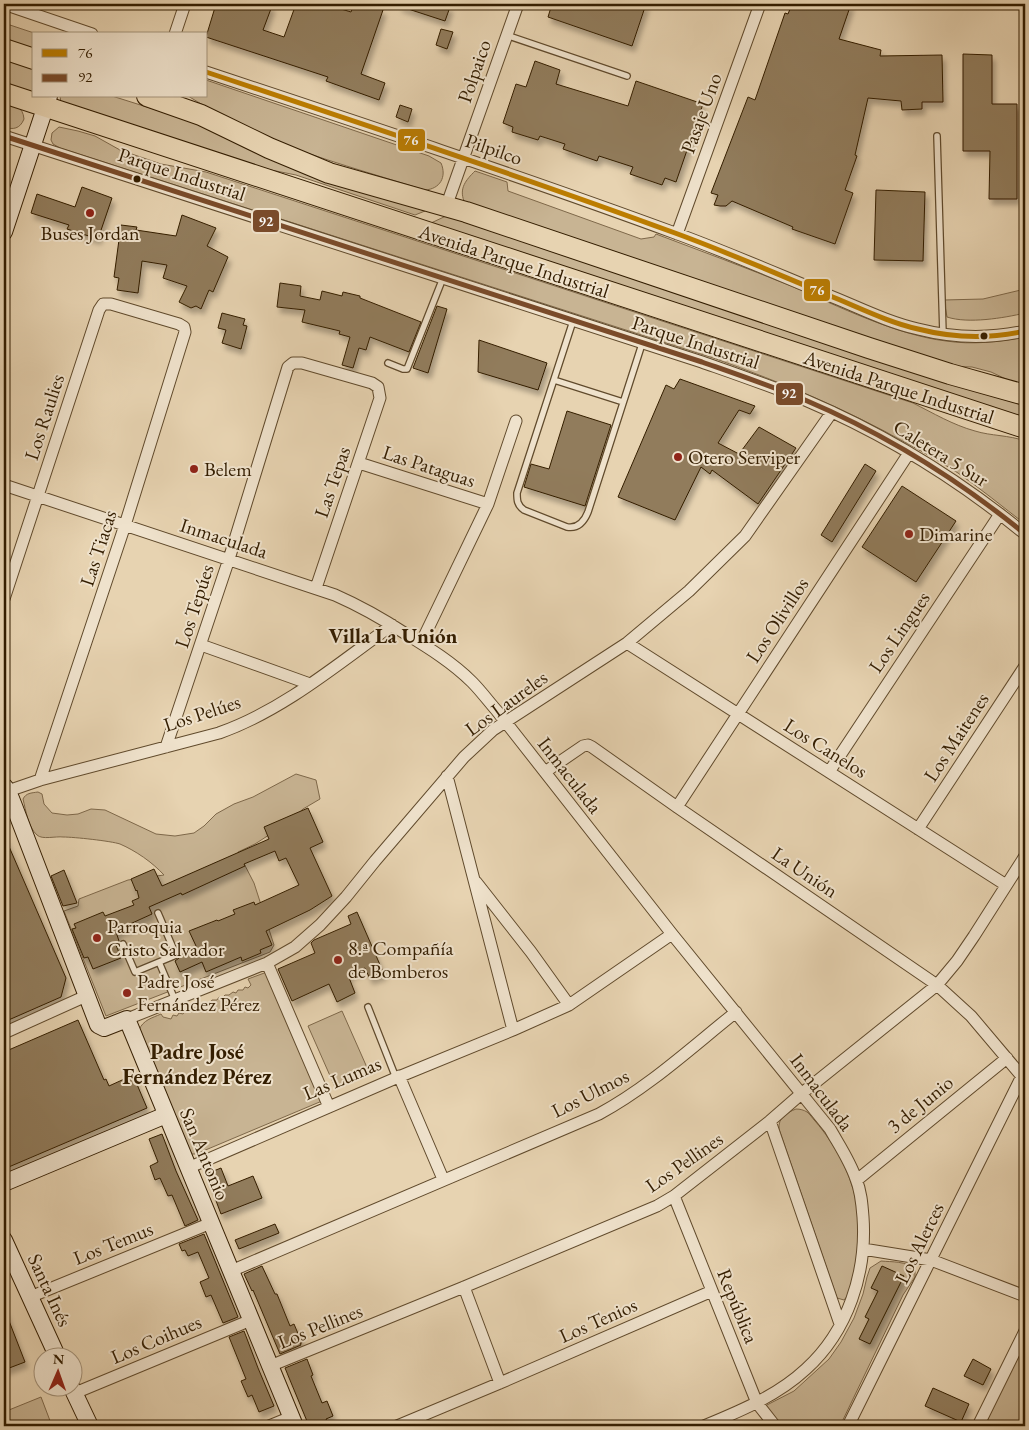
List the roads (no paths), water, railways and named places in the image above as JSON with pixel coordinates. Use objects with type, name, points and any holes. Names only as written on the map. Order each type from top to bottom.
[{"type":"highway","points":[[4,49],[32,58]]},
{"type":"highway","name":"Avenida Parque Industrial","points":[[4,94],[48,102],[378,217],[1025,428]]},
{"type":"highway","name":"Avenida Parque Industrial","points":[[153,98],[201,115],[254,142],[330,173],[446,206],[869,348],[950,374],[1025,395]]},
{"type":"highway","points":[[378,217],[414,219],[431,214],[446,206]]},
{"type":"main road","points":[[4,232],[48,102]]},
{"type":"main road","points":[[6,789],[96,1022],[100,1027],[106,1027],[126,1019]]},
{"type":"main road","name":"San Antonio","points":[[126,1019],[293,1422]]},
{"type":"main road","points":[[4,1183],[166,1115]]},
{"type":"main road","name":"Santa Inés","points":[[6,1250],[53,1348]]},
{"type":"main road","points":[[77,1398],[90,1426]]},
{"type":"street","points":[[4,4],[86,32]]},
{"type":"street","points":[[176,32],[185,4]]},
{"type":"street","name":"Polpaico","points":[[446,206],[518,4]]},
{"type":"street","name":"Pasaje Uno","points":[[677,234],[760,4]]},
{"type":"street","name":"Pilpilco","points":[[208,73],[463,158],[677,234],[915,329],[943,335],[985,337],[1025,331]]},
{"type":"street","name":"Parque Industrial","points":[[4,136],[779,389],[832,412]]},
{"type":"street","name":"Los Raulies","points":[[4,599],[99,310],[103,304],[111,304],[184,327]]},
{"type":"street","name":"Las Tiacas","points":[[40,780],[125,525],[185,332],[184,327]]},
{"type":"street","name":"Las Tepas","points":[[293,363],[302,363],[372,384],[378,387],[380,398],[316,588]]},
{"type":"street","name":"Los Tepúes","points":[[166,747],[229,559],[288,367],[293,363]]},
{"type":"street","name":"Caletera 5 Sur","points":[[832,412],[873,432],[944,473],[1025,534]]},
{"type":"street","name":"Los Laureles","points":[[126,1019],[267,963],[295,947],[320,925],[346,897],[447,776],[493,730],[627,643],[689,591],[745,536],[832,412]]},
{"type":"street","points":[[421,643],[488,504],[516,421]]},
{"type":"street","name":"Los Olivillos","points":[[677,807],[910,453]]},
{"type":"street","name":"Las Pataguas","points":[[359,463],[488,504]]},
{"type":"street","name":"Inmaculada","points":[[4,485],[316,588],[350,602],[392,625],[453,666],[473,682],[672,934],[830,1129],[844,1152],[857,1180],[862,1205],[863,1249],[857,1284],[848,1310],[823,1351],[806,1369],[783,1387],[757,1403],[704,1426]]},
{"type":"street","name":"Los Lingues","points":[[828,772],[1000,514]]},
{"type":"street","name":"Los Pelúes","points":[[6,789],[236,727],[252,720],[310,684],[392,625]]},
{"type":"street","name":"Los Canelos","points":[[627,643],[1006,885]]},
{"type":"street","points":[[201,645],[310,684]]},
{"type":"street","name":"Los Maitenes","points":[[918,829],[1025,666]]},
{"type":"street","name":"La Unión","points":[[545,772],[584,746],[592,747],[937,985],[970,1016],[1024,1078]]},
{"type":"street","points":[[447,776],[514,1030]]},
{"type":"street","name":"Los Pellines","points":[[270,1366],[657,1206],[674,1196],[770,1121],[937,985],[957,961],[1025,856]]},
{"type":"street","points":[[473,878],[531,952],[569,1005]]},
{"type":"street","name":"Las Lumas","points":[[188,1168],[569,1005],[672,934]]},
{"type":"street","points":[[267,963],[329,1107]]},
{"type":"street","points":[[4,1033],[86,996]]},
{"type":"street","name":"Los Ulmos","points":[[231,1271],[599,1114],[638,1091],[736,1012]]},
{"type":"street","name":"3 de Junio","points":[[857,1180],[1007,1058]]},
{"type":"street","points":[[398,1077],[443,1179]]},
{"type":"street","name":"Los Alerces","points":[[848,1426],[1024,1078]]},
{"type":"street","points":[[770,1121],[840,1324]]},
{"type":"street","name":"República","points":[[674,1196],[757,1403],[775,1426]]},
{"type":"street","name":"Los Temus","points":[[30,1297],[211,1223]]},
{"type":"street","points":[[863,1249],[931,1260],[1025,1296]]},
{"type":"street","points":[[464,1287],[500,1383]]},
{"type":"street","name":"Los Tenios","points":[[397,1426],[712,1291]]},
{"type":"street","name":"Los Coihues","points":[[82,1386],[251,1320]]},
{"type":"street","points":[[978,1426],[1025,1331]]},
{"type":"street","points":[[727,1426],[733,1414]]},
{"type":"street","points":[[269,1426],[293,1422]]},
{"type":"lane","points":[[506,35],[627,76]]},
{"type":"lane","points":[[937,136],[943,335]]},
{"type":"lane","points":[[388,363],[407,369],[443,278]]},
{"type":"lane","points":[[573,321],[517,493],[520,507],[524,510],[572,528],[583,522],[588,512],[642,344]]},
{"type":"lane","points":[[554,380],[623,402]]},
{"type":"lane","points":[[123,944],[135,972],[176,955],[158,913]]},
{"type":"lane","points":[[159,962],[175,1000]]},
{"type":"lane","points":[[368,1008],[398,1077]]},
{"type":"place","name":"Buses Jordan","points":[[90,213]]},
{"type":"place","name":"Otero Serviper","points":[[678,457]]},
{"type":"place","name":"Belem","points":[[194,469]]},
{"type":"place","name":"Dimarine","points":[[909,534]]},
{"type":"place","name":"Parroquia Cristo Salvador","points":[[97,938]]},
{"type":"place","name":"8.ª Compañía de Bomberos","points":[[338,960]]},
{"type":"place","name":"Padre José Fernández Pérez","points":[[127,993]]},
{"type":"district","name":"Villa La Unión","points":[[393,636]]},
{"type":"district","name":"Padre José Fernández Pérez","points":[[197,1064]]}]
